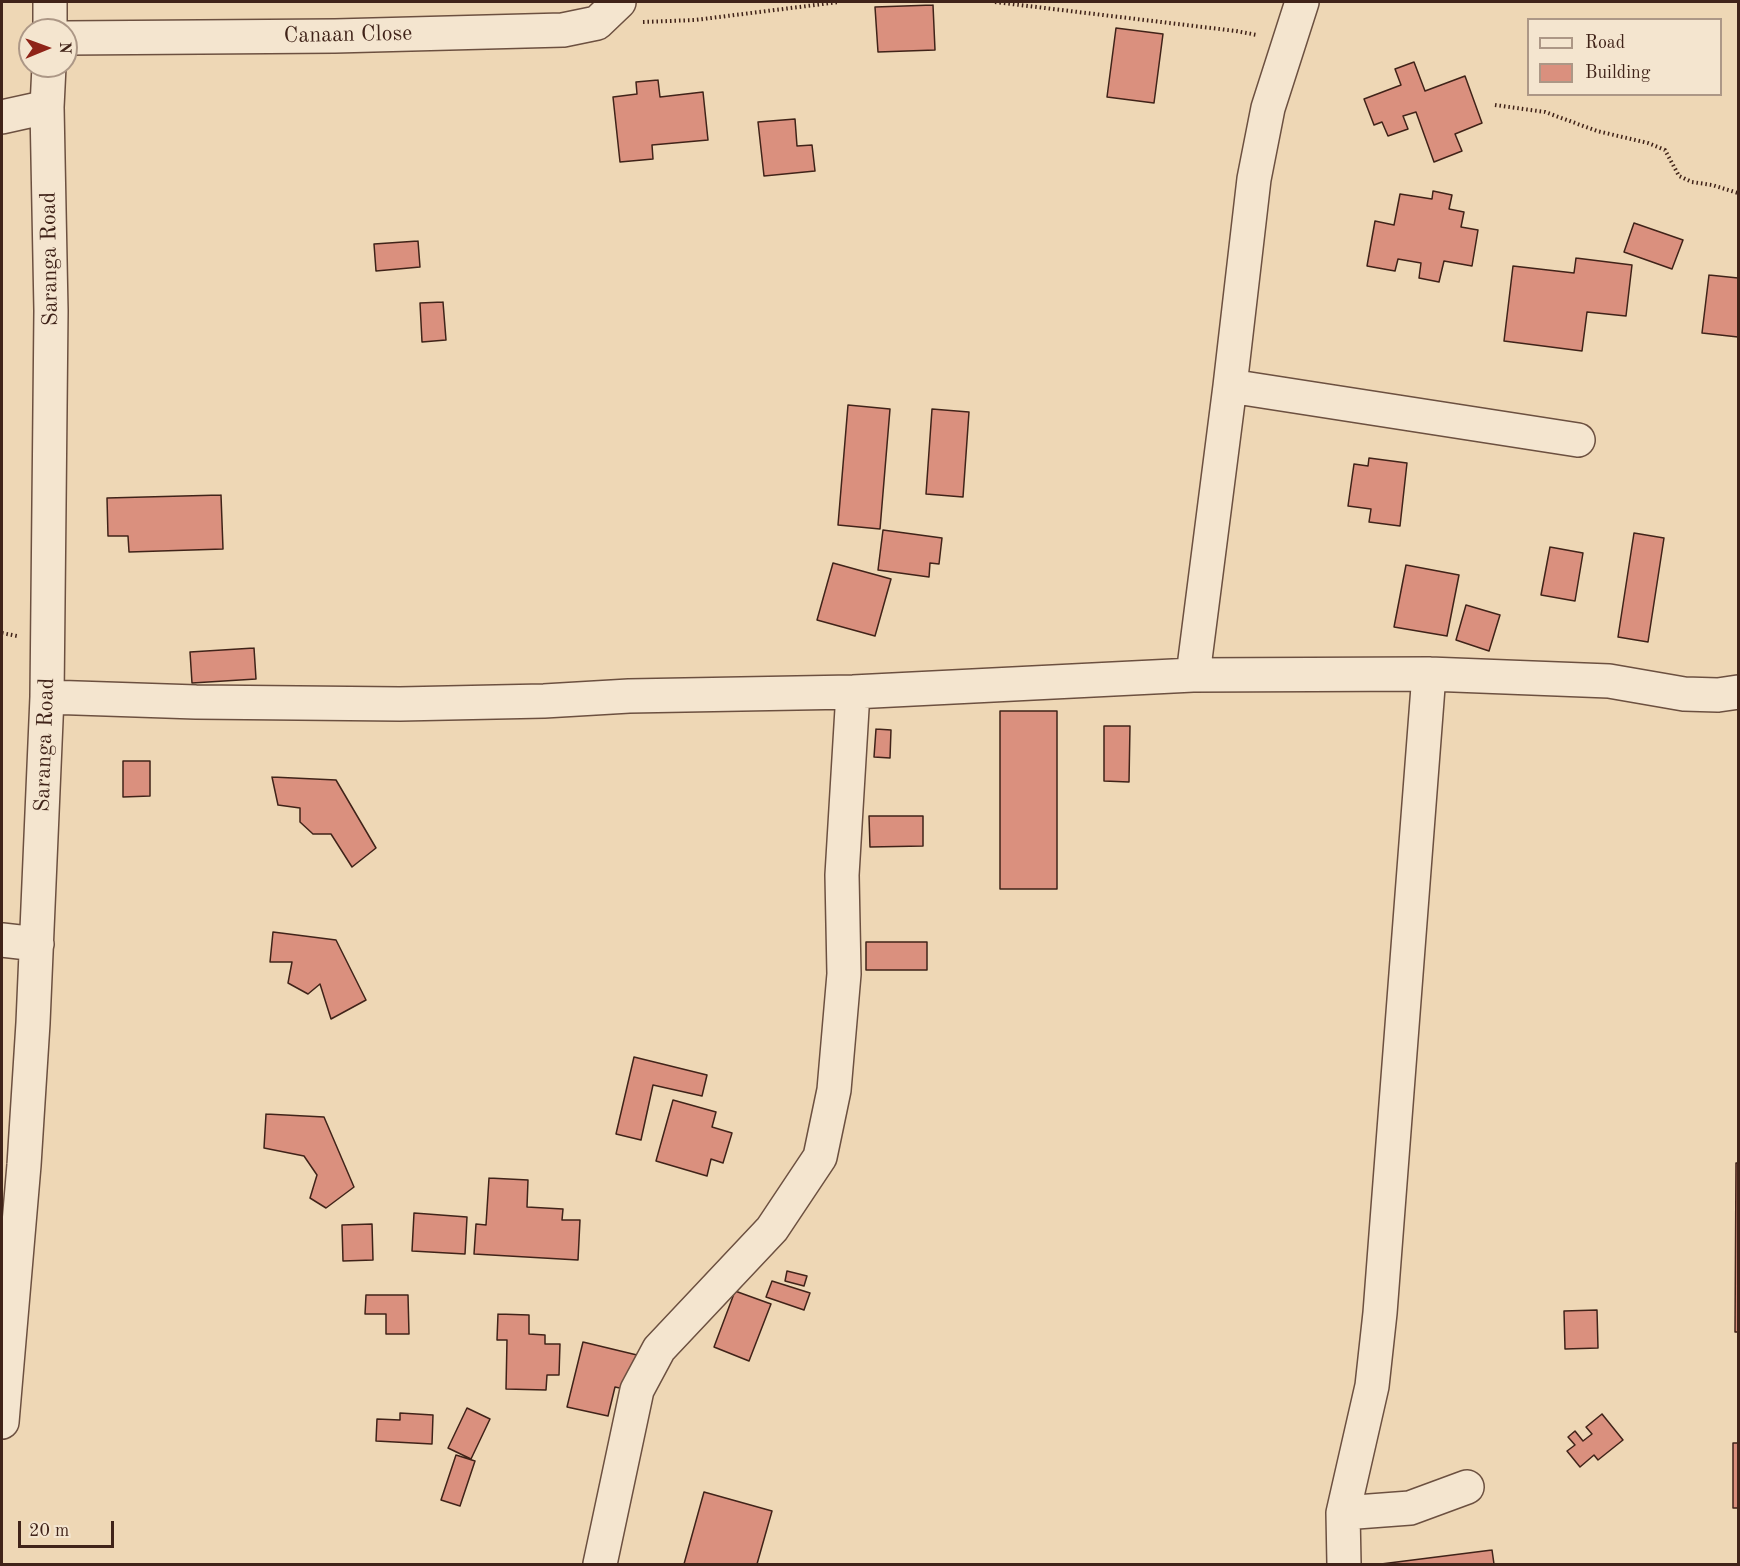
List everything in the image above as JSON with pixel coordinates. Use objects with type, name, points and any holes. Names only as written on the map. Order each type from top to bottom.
[{"type":"street","points":[[50,2],[50,18]]},
{"type":"street","points":[[1193,675],[1254,179],[1268,108],[1302,2]]},
{"type":"street","name":"Canaan Close","points":[[78,38],[335,36],[563,30],[608,12]]},
{"type":"street","name":"Saranga Road","points":[[2,1422],[13,1164],[37,944],[47,697],[51,311],[48,78]]},
{"type":"street","points":[[2,117],[47,107]]},
{"type":"street","points":[[1230,386],[1578,440]]},
{"type":"street","points":[[47,697],[218,703],[400,704],[544,701],[629,696],[853,692],[1193,675],[1429,674],[1609,681],[1684,694],[1718,695],[1738,692]]},
{"type":"street","points":[[1344,1564],[1343,1513],[1372,1386],[1380,1312],[1429,674]]},
{"type":"street","points":[[600,1564],[637,1390],[659,1349],[772,1229],[820,1156],[834,1090],[844,974],[842,875],[853,692]]},
{"type":"street","points":[[2,940],[37,944]]},
{"type":"street","points":[[1343,1513],[1410,1508],[1467,1487]]},
{"type":"path","points":[[608,12],[695,20],[839,2]]},
{"type":"path","points":[[995,2],[1236,31],[1290,42]]},
{"type":"path","points":[[1495,105],[1545,112],[1597,130],[1648,143],[1665,150],[1679,176],[1692,182],[1712,184],[1738,193]]},
{"type":"building","points":[[933,5],[935,50],[878,52],[875,7]]},
{"type":"building","points":[[1116,28],[1163,34],[1154,103],[1107,97]]},
{"type":"building","points":[[1414,62],[1425,91],[1465,76],[1482,123],[1455,134],[1462,151],[1434,162],[1416,112],[1403,116],[1408,129],[1388,136],[1382,122],[1374,125],[1364,99],[1401,85],[1395,69]]},
{"type":"building","points":[[658,80],[660,97],[703,92],[708,140],[652,145],[653,159],[620,162],[613,97],[637,94],[636,82]]},
{"type":"building","points":[[795,119],[797,146],[812,145],[815,171],[764,176],[758,122]]},
{"type":"building","points":[[1433,191],[1452,195],[1449,209],[1464,212],[1461,227],[1478,230],[1472,266],[1444,261],[1439,282],[1419,278],[1421,263],[1398,259],[1395,271],[1367,266],[1375,221],[1394,225],[1400,194],[1432,199]]},
{"type":"building","points":[[1634,223],[1683,240],[1672,269],[1624,252]]},
{"type":"building","points":[[418,241],[420,267],[376,271],[374,244]]},
{"type":"building","points":[[1576,258],[1632,265],[1626,316],[1587,312],[1582,351],[1504,341],[1513,266],[1574,273]]},
{"type":"building","points":[[1709,275],[1738,278],[1738,337],[1702,333]]},
{"type":"building","points":[[443,302],[446,340],[422,342],[420,303]]},
{"type":"building","points":[[848,405],[890,409],[880,529],[838,525]]},
{"type":"building","points":[[932,409],[969,412],[963,497],[926,494]]},
{"type":"building","points":[[1369,458],[1407,463],[1400,526],[1369,522],[1371,509],[1348,506],[1354,464],[1368,466]]},
{"type":"building","points":[[221,495],[223,549],[129,552],[128,536],[108,536],[107,498]]},
{"type":"building","points":[[883,530],[942,538],[939,564],[930,563],[929,577],[878,570]]},
{"type":"building","points":[[1634,533],[1664,538],[1648,642],[1618,637]]},
{"type":"building","points":[[1550,547],[1583,553],[1575,601],[1541,595]]},
{"type":"building","points":[[833,563],[891,579],[875,636],[817,620]]},
{"type":"building","points":[[1406,565],[1459,575],[1447,636],[1394,627]]},
{"type":"building","points":[[1466,605],[1500,615],[1489,651],[1456,640]]},
{"type":"building","points":[[254,648],[256,679],[192,683],[190,652]]},
{"type":"building","points":[[1000,711],[1057,711],[1057,889],[1000,889]]},
{"type":"building","points":[[1104,726],[1130,726],[1129,782],[1104,781]]},
{"type":"building","points":[[876,729],[891,730],[890,758],[874,757]]},
{"type":"building","points":[[123,761],[150,761],[150,796],[123,797]]},
{"type":"building","points":[[272,777],[336,780],[376,848],[352,867],[331,834],[313,834],[300,822],[300,808],[278,805]]},
{"type":"building","points":[[869,816],[923,816],[923,846],[870,847]]},
{"type":"building","points":[[273,932],[336,940],[366,1000],[331,1019],[320,984],[308,994],[288,983],[292,962],[270,962]]},
{"type":"building","points":[[866,942],[927,942],[927,970],[866,970]]},
{"type":"building","points":[[634,1057],[707,1075],[702,1096],[653,1085],[641,1140],[616,1134]]},
{"type":"building","points":[[673,1100],[716,1112],[712,1127],[732,1133],[723,1163],[711,1159],[707,1176],[656,1161]]},
{"type":"building","points":[[266,1114],[324,1117],[354,1187],[326,1208],[310,1198],[317,1175],[304,1156],[264,1148]]},
{"type":"building","points":[[1736,1163],[1738,1163],[1738,1332],[1735,1332]]},
{"type":"building","points":[[489,1178],[528,1180],[527,1207],[563,1209],[562,1220],[580,1220],[578,1260],[474,1254],[476,1224],[486,1225]]},
{"type":"building","points":[[414,1213],[467,1217],[465,1254],[412,1251]]},
{"type":"building","points":[[372,1224],[373,1260],[343,1261],[342,1225]]},
{"type":"building","points":[[787,1271],[807,1276],[804,1286],[785,1281]]},
{"type":"building","points":[[772,1281],[810,1293],[804,1310],[766,1297]]},
{"type":"building","points":[[735,1291],[771,1304],[749,1361],[714,1347]]},
{"type":"building","points":[[366,1295],[408,1295],[409,1334],[386,1334],[386,1314],[365,1314]]},
{"type":"building","points":[[1597,1310],[1598,1348],[1565,1349],[1564,1311]]},
{"type":"building","points":[[498,1314],[529,1315],[529,1334],[545,1335],[545,1344],[560,1344],[559,1375],[547,1375],[546,1390],[506,1389],[507,1340],[497,1340]]},
{"type":"building","points":[[583,1342],[637,1355],[629,1390],[615,1387],[608,1416],[567,1407]]},
{"type":"building","points":[[467,1408],[490,1419],[471,1459],[448,1448]]},
{"type":"building","points":[[400,1413],[433,1415],[432,1444],[376,1441],[377,1419],[400,1420]]},
{"type":"building","points":[[1602,1414],[1623,1440],[1598,1460],[1594,1455],[1580,1467],[1567,1451],[1575,1445],[1568,1437],[1575,1431],[1583,1441],[1592,1434],[1586,1427]]},
{"type":"building","points":[[1733,1443],[1738,1443],[1738,1508],[1733,1508]]},
{"type":"building","points":[[456,1455],[475,1461],[460,1506],[441,1500]]},
{"type":"building","points":[[704,1492],[772,1511],[757,1564],[684,1564]]},
{"type":"building","points":[[1492,1550],[1494,1564],[1381,1564]]}]
